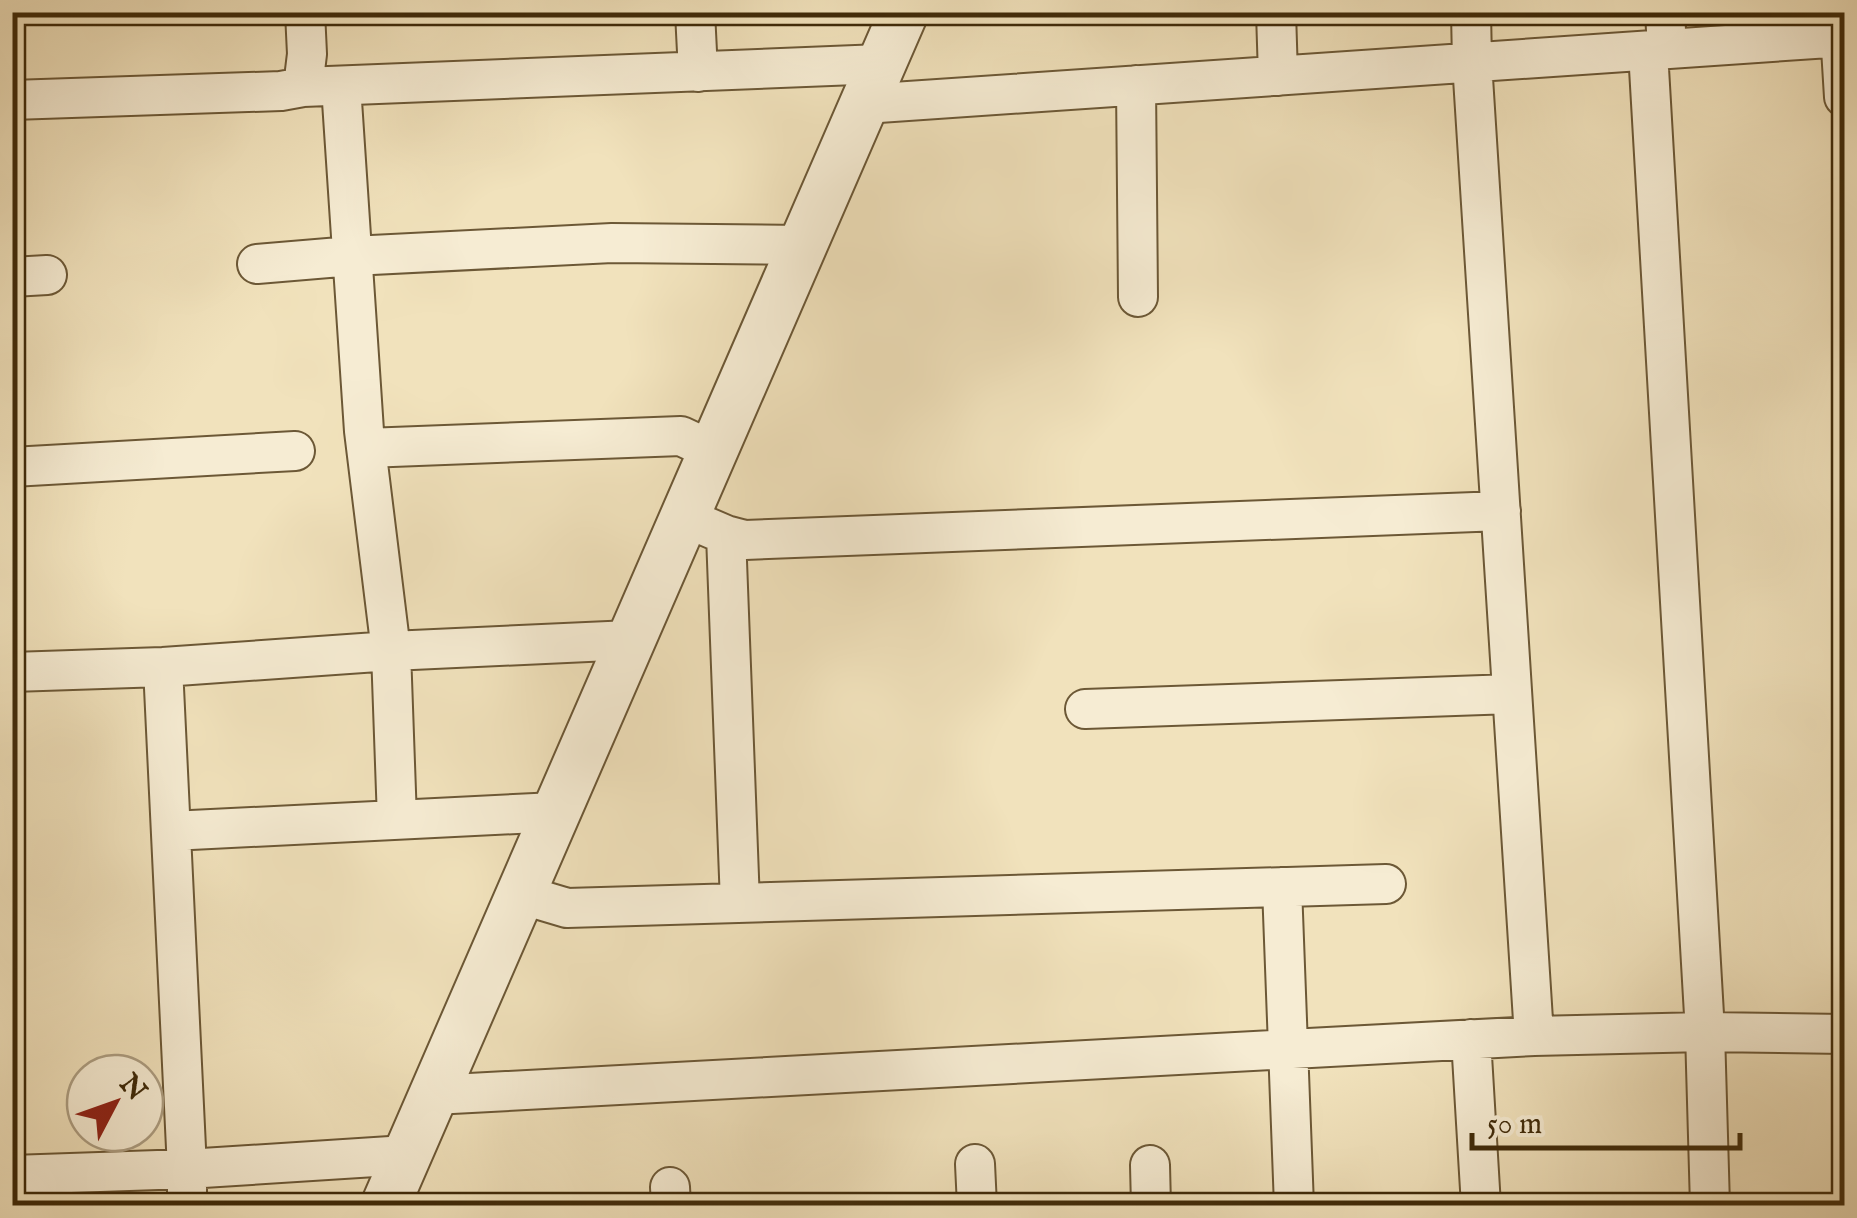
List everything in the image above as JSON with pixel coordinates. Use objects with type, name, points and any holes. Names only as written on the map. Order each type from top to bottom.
[{"type":"street","points":[[303,88],[306,12]]},
{"type":"street","points":[[695,12],[698,72]]},
{"type":"street","points":[[740,903],[705,526],[713,451],[904,12]]},
{"type":"street","points":[[1276,12],[1278,76]]},
{"type":"street","points":[[1471,12],[1534,1036]]},
{"type":"street","points":[[12,100],[698,72],[872,84],[1136,85],[1472,62],[1660,38],[1842,29],[1844,97]]},
{"type":"street","points":[[1660,38],[1710,1206]]},
{"type":"street","points":[[1136,85],[1138,298]]},
{"type":"street","points":[[341,86],[366,448],[391,651],[397,820]]},
{"type":"street","points":[[257,264],[612,244],[802,245]]},
{"type":"street","points":[[366,448],[681,436],[713,451]]},
{"type":"street","points":[[12,467],[294,451]]},
{"type":"street","points":[[705,526],[745,540],[1501,511]]},
{"type":"street","points":[[384,1206],[631,640],[705,526]]},
{"type":"street","points":[[12,672],[631,640]]},
{"type":"street","points":[[164,667],[187,1187]]},
{"type":"street","points":[[1085,709],[1512,694]]},
{"type":"street","points":[[171,830],[556,812]]},
{"type":"street","points":[[520,894],[566,908],[1386,884]]},
{"type":"street","points":[[1282,887],[1294,1206]]},
{"type":"street","points":[[432,1095],[1534,1036],[1844,1034]]},
{"type":"street","points":[[1471,1039],[1481,1206]]},
{"type":"street","points":[[12,1175],[187,1187],[406,1155]]},
{"type":"street","points":[[975,1164],[977,1206]]},
{"type":"street","points":[[1150,1165],[1151,1206]]}]
